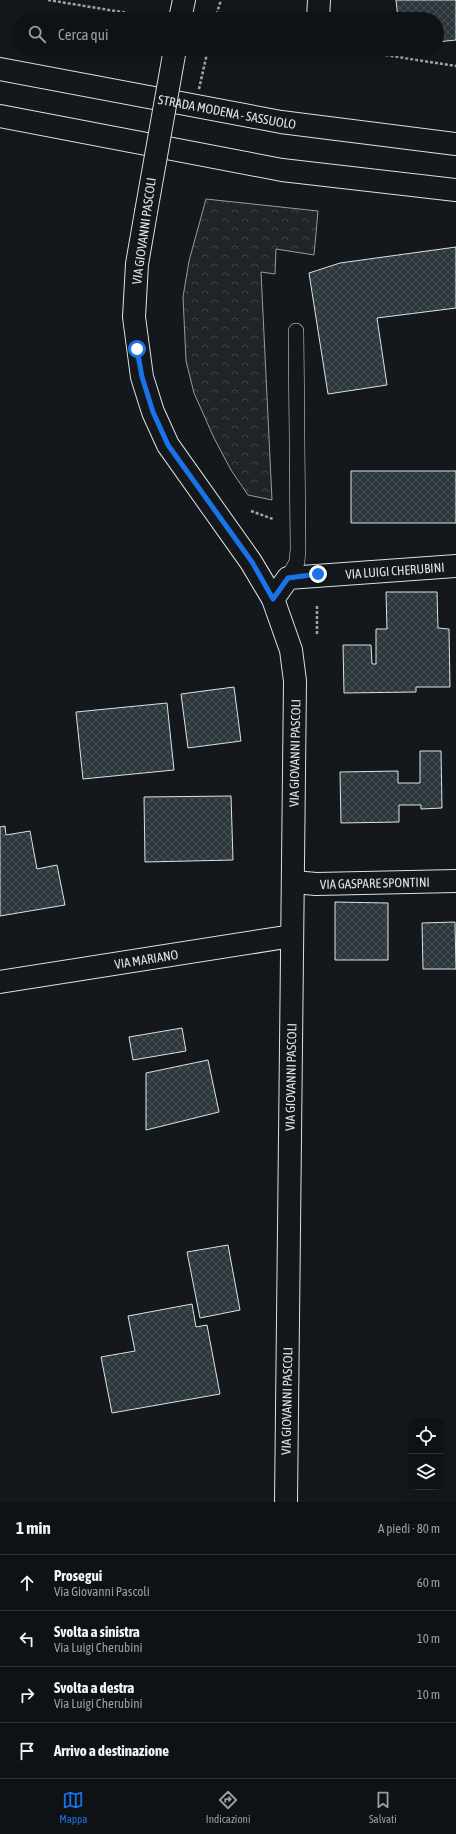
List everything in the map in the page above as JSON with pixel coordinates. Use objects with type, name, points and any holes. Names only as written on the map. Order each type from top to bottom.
[{"type":"main road","points":[[319,12],[320,0]]},
{"type":"main road","name":"VIA GIOVANNI PASCOLI","points":[[174,56],[137,264],[134,317],[142,377],[153,412],[168,445],[252,562],[273,599],[291,650],[296,681],[286,1502]]},
{"type":"main road","name":"STRADA MODENA - SASSUOLO","points":[[0,69],[281,122],[456,144]]},
{"type":"main road","points":[[0,116],[282,170],[456,190]]},
{"type":"main road","name":"VIA LUIGI CHERUBINI","points":[[288,578],[318,574],[456,566]]},
{"type":"main road","points":[[273,599],[288,578]]},
{"type":"main road","name":"VIA GASPARE SPONTINI","points":[[294,882],[316,884],[456,881]]},
{"type":"main road","name":"VIA MARIANO","points":[[0,982],[292,936]]},
{"type":"lane","points":[[288,578],[297,562],[298,549],[296,331]]},
{"type":"path","points":[[48,0],[119,12]]},
{"type":"path","points":[[217,12],[221,0]]},
{"type":"path","points":[[391,56],[456,66]]},
{"type":"green space","points":[[206,199],[318,211],[314,255],[276,249],[275,274],[261,272],[272,500],[248,495],[231,470],[214,438],[194,393],[186,361],[183,297],[189,261]]},
{"type":"building","points":[[396,0],[456,0],[456,40],[444,41],[444,12],[397,12]]},
{"type":"building","points":[[456,247],[456,308],[377,318],[387,385],[328,394],[309,273],[340,263]]},
{"type":"building","points":[[351,471],[456,471],[456,523],[351,523]]},
{"type":"building","points":[[386,592],[437,592],[438,628],[449,629],[450,687],[416,687],[416,692],[344,693],[343,645],[371,645],[372,664],[376,664],[376,629],[387,629]]},
{"type":"building","points":[[234,687],[241,741],[188,748],[181,694]]},
{"type":"building","points":[[167,703],[174,770],[83,779],[76,712]]},
{"type":"building","points":[[420,751],[441,751],[442,808],[421,809],[421,805],[399,805],[399,822],[341,823],[340,772],[398,771],[398,783],[420,783]]},
{"type":"building","points":[[231,796],[233,860],[145,862],[144,797]]},
{"type":"building","points":[[5,826],[6,835],[30,831],[37,869],[57,865],[65,905],[0,916],[0,827]]},
{"type":"building","points":[[335,902],[388,903],[388,960],[335,960]]},
{"type":"building","points":[[455,922],[456,969],[423,969],[422,923]]},
{"type":"building","points":[[182,1028],[186,1051],[133,1060],[129,1037]]},
{"type":"building","points":[[208,1060],[219,1112],[146,1130],[146,1073]]},
{"type":"building","points":[[228,1245],[240,1310],[200,1318],[187,1252]]},
{"type":"building","points":[[192,1304],[196,1327],[207,1325],[220,1394],[112,1413],[101,1357],[135,1351],[128,1316]]},
{"type":"route","points":[[137,349],[142,377],[153,412],[168,445],[203,496],[252,562],[273,599],[288,578],[318,574]]}]
